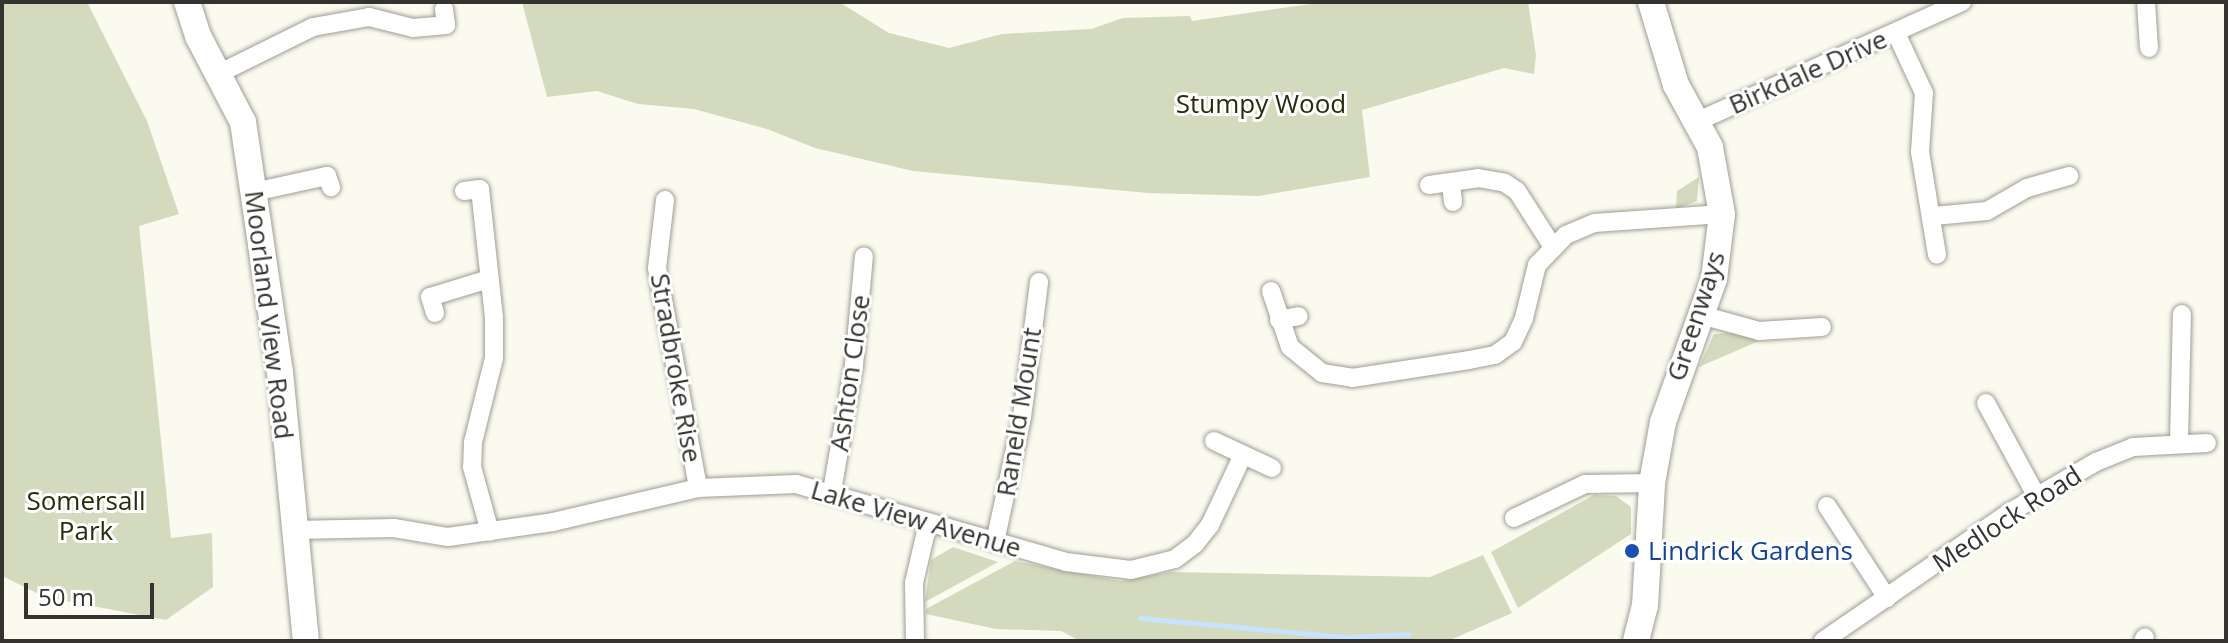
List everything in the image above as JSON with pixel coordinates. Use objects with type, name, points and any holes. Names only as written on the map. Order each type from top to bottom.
[{"type":"street","name":"Moorland View Road","points":[[187,2],[243,122],[280,372],[306,641]]},
{"type":"street","name":"Greenways","points":[[1636,641],[1645,606],[1652,483],[1663,422],[1721,248],[1722,214],[1719,181],[1698,121],[1661,48],[1651,2]]},
{"type":"street","name":"Birkdale Drive","points":[[1698,121],[1962,2]]},
{"type":"street","points":[[2146,2],[2149,48]]},
{"type":"street","points":[[218,74],[313,27],[369,17],[413,28],[446,25],[444,9]]},
{"type":"street","points":[[1896,33],[1924,93],[1920,152],[1934,216],[1937,255]]},
{"type":"street","points":[[254,192],[327,176],[331,187]]},
{"type":"street","points":[[1934,216],[1987,211],[2027,188],[2069,176]]},
{"type":"street","points":[[1429,185],[1478,178],[1505,183],[1517,191],[1553,247]]},
{"type":"street","points":[[1451,182],[1453,202]]},
{"type":"street","points":[[464,191],[480,189],[489,279],[494,358],[473,442],[472,467],[490,532]]},
{"type":"street","name":"Stradbroke Rise","points":[[665,200],[657,268],[698,488]]},
{"type":"street","points":[[1271,291],[1279,320],[1298,357],[1331,375],[1352,378],[1447,373],[1495,355],[1513,342],[1524,318],[1537,265],[1553,247],[1594,223],[1722,214]]},
{"type":"street","name":"Ashton Close","points":[[832,491],[854,365],[864,256]]},
{"type":"street","points":[[435,313],[430,297],[489,279]]},
{"type":"street","name":"Raneld Mount","points":[[995,542],[1022,417],[1039,282]]},
{"type":"street","points":[[2179,442],[2182,314]]},
{"type":"street","points":[[1701,315],[1759,331],[1798,321],[1822,327]]},
{"type":"street","points":[[1279,320],[1299,316]]},
{"type":"street","points":[[2161,344],[2181,343]]},
{"type":"street","points":[[1995,406],[2036,495]]},
{"type":"street","points":[[1214,441],[1272,468]]},
{"type":"street","name":"Medlock Road","points":[[1823,641],[2036,495],[2114,454],[2179,442],[2207,443]]},
{"type":"street","name":"Lake View Avenue","points":[[294,530],[394,528],[448,537],[490,532],[698,488],[744,483],[832,491],[928,523],[1097,568],[1150,568],[1195,544],[1210,525],[1243,455]]},
{"type":"street","points":[[1514,518],[1585,484],[1652,483]]},
{"type":"street","points":[[1836,509],[1887,598]]},
{"type":"street","points":[[915,641],[914,583],[928,523]]},
{"type":"green space","name":"Somersall Park","points":[[2,2],[87,2],[147,121],[179,214],[139,226],[171,538],[212,533],[213,587],[166,620],[45,597],[2,576]]},
{"type":"green space","name":"Stumpy Wood","points":[[522,2],[839,2],[889,33],[949,48],[1002,34],[1091,29],[1123,18],[1190,16],[1192,21],[1325,2],[1528,2],[1536,55],[1534,74],[1504,68],[1362,110],[1370,177],[1259,196],[1148,193],[913,171],[815,148],[767,129],[694,109],[638,104],[597,91],[547,97]]},
{"type":"green space","points":[[1699,177],[1697,201],[1676,209],[1677,191]]},
{"type":"green space","points":[[1732,333],[1759,341],[1699,367],[1714,334]]},
{"type":"green space","points":[[1594,495],[1616,496],[1631,507],[1631,534],[1518,608],[1491,552]]},
{"type":"green space","points":[[953,547],[998,562],[925,602],[931,560]]},
{"type":"green space","points":[[1483,555],[1512,613],[1448,641],[1080,641],[1061,631],[996,629],[926,614],[926,609],[1015,561],[1121,581],[1171,572],[1430,577]]},
{"type":"waterway","points":[[1140,618],[1345,637],[1409,634]]},
{"type":"place","name":"Lindrick Gardens","points":[[1632,551]]}]
